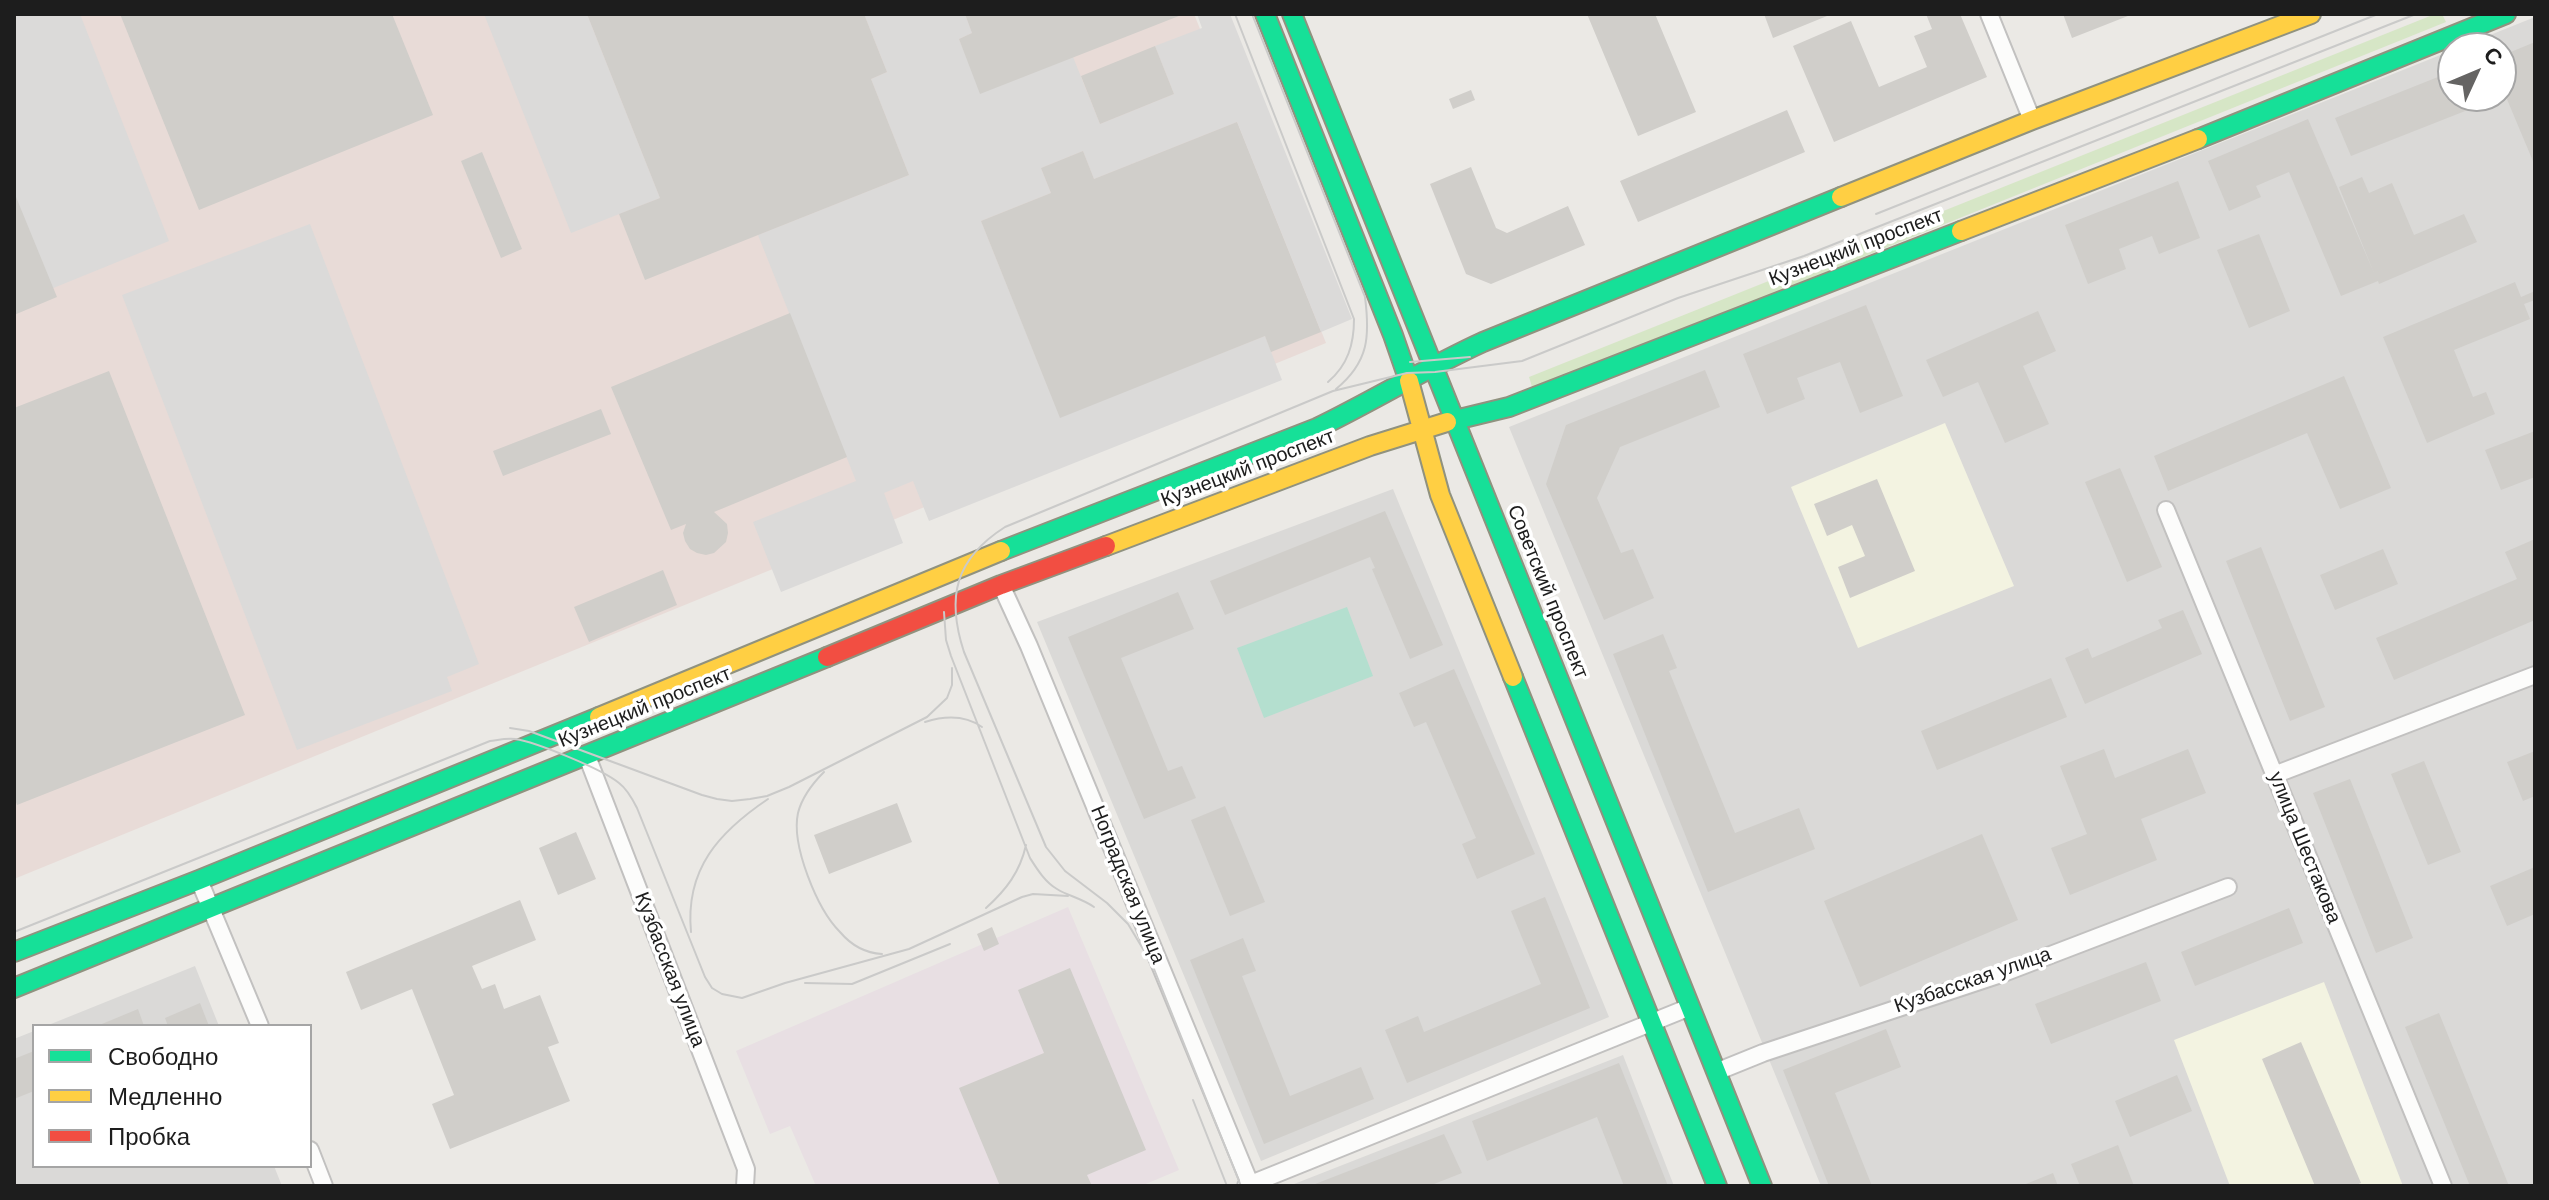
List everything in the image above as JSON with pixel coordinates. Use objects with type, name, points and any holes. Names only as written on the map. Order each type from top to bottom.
[{"type":"main road","points":[[1265,14],[1393,335],[1446,510],[1717,1186]]},
{"type":"main road","name":"Советский проспект","points":[[1292,14],[1762,1186]]},
{"type":"main road","name":"Кузнецкий проспект","points":[[14,952],[592,720],[942,574],[1317,428],[1483,342],[1626,283],[2032,120],[2311,14]]},
{"type":"main road","name":"Кузнецкий проспект","points":[[14,988],[1001,585],[1357,451],[1455,420],[1509,407],[2295,101],[2506,14]]},
{"type":"street","points":[[1989,14],[2032,120]]},
{"type":"street","name":"улица Шестакова","points":[[2166,510],[2443,1186]]},
{"type":"street","name":"Ноградская улица","points":[[1001,585],[1029,646],[1249,1185]]},
{"type":"street","points":[[2274,775],[2535,675]]},
{"type":"street","name":"Кузбасская улица","points":[[587,756],[746,1169],[745,1186]]},
{"type":"street","points":[[199,880],[259,1024]]},
{"type":"street","name":"Кузбасская улица","points":[[1716,1072],[1763,1053],[2001,974],[2228,887]]},
{"type":"street","points":[[1249,1185],[1690,1007]]},
{"type":"street","points":[[312,1155],[324,1186]]},
{"type":"shaded area","points":[[14,14],[1194,14],[1326,343],[14,879]]},
{"type":"shaded area","points":[[14,14],[80,14],[169,241],[14,304]]},
{"type":"shaded area","points":[[484,14],[587,14],[660,198],[571,233]]},
{"type":"shaded area","points":[[864,14],[965,14],[972,33],[959,39],[981,93],[1073,57],[1100,124],[1174,94],[1155,46],[1202,28],[1197,14],[1230,14],[1352,319],[1321,332],[1237,122],[1094,179],[1083,151],[1041,168],[1051,193],[981,221],[1060,417],[1265,336],[1282,380],[929,521],[913,481],[884,493],[903,543],[781,592],[753,522],[856,481],[758,235],[909,175],[871,79],[887,72]]},
{"type":"shaded area","points":[[2535,17],[2535,1186],[1821,1186],[1509,427],[2437,56],[2437,112],[2517,112],[2517,32],[2498,32]]},
{"type":"shaded area","points":[[310,224],[479,664],[447,677],[452,691],[297,750],[122,295]]},
{"type":"shaded area","points":[[1945,423],[2014,586],[1858,648],[1791,487]]},
{"type":"shaded area","points":[[1393,489],[1609,1017],[1261,1161],[1037,622]]},
{"type":"shaded area","points":[[1068,907],[1179,1170],[1141,1186],[816,1186],[790,1126],[770,1134],[736,1051]]},
{"type":"shaded area","points":[[195,966],[218,1024],[51,1024]]},
{"type":"shaded area","points":[[2324,982],[2403,1186],[2230,1186],[2174,1040]]},
{"type":"shaded area","points":[[32,1032],[32,1168],[275,1168],[282,1186],[14,1186],[14,1039]]},
{"type":"shaded area","points":[[1623,1055],[1674,1186],[1289,1186]]},
{"type":"green space","points":[[2435,14],[2442,14],[2446,22],[1533,390],[1529,377]]},
{"type":"green space","points":[[1347,607],[1373,676],[1264,718],[1237,648]]},
{"type":"building","points":[[120,14],[392,14],[433,115],[199,210]]},
{"type":"building","points":[[587,14],[864,14],[887,72],[871,79],[909,175],[645,280],[619,214],[660,198]]},
{"type":"building","points":[[965,14],[1184,14],[980,94],[959,39],[972,33]]},
{"type":"building","points":[[1587,14],[1655,14],[1696,112],[1638,136]]},
{"type":"building","points":[[1764,14],[1832,14],[1773,38]]},
{"type":"building","points":[[1926,14],[1960,14],[1987,77],[1834,142],[1793,46],[1851,21],[1879,87],[1927,67],[1914,36],[1932,29]]},
{"type":"building","points":[[2063,14],[2133,14],[2072,38]]},
{"type":"building","points":[[2535,42],[2535,166],[2512,112],[2517,112],[2517,49]]},
{"type":"building","points":[[1155,46],[1174,94],[1100,124],[1081,76]]},
{"type":"building","points":[[2437,77],[2437,112],[2463,112],[2351,156],[2335,118]]},
{"type":"building","points":[[1471,90],[1475,100],[1453,109],[1449,99]]},
{"type":"building","points":[[1787,110],[1805,152],[1638,222],[1620,181]]},
{"type":"building","points":[[2308,119],[2374,273],[2339,187],[2362,177],[2369,193],[2392,183],[2414,235],[2464,214],[2477,242],[2379,284],[2378,281],[2341,296],[2289,172],[2256,186],[2261,197],[2229,211],[2208,161]]},
{"type":"building","points":[[1237,122],[1321,332],[1271,352],[1265,336],[1060,418],[981,221],[1051,193],[1041,168],[1083,151],[1094,179]]},
{"type":"building","points":[[482,152],[522,249],[501,258],[461,161]]},
{"type":"building","points":[[1471,167],[1496,228],[1507,233],[1568,206],[1585,245],[1491,284],[1466,274],[1430,184]]},
{"type":"building","points":[[2178,181],[2200,238],[2159,254],[2152,236],[2119,249],[2126,269],[2088,284],[2065,225]]},
{"type":"building","points":[[14,192],[57,297],[14,315]]},
{"type":"building","points":[[2259,234],[2290,311],[2249,328],[2217,250]]},
{"type":"building","points":[[2515,282],[2521,297],[2535,291],[2535,300],[2524,304],[2530,319],[2454,350],[2473,397],[2486,392],[2495,414],[2427,443],[2383,337]]},
{"type":"building","points":[[1866,305],[1903,396],[1860,413],[1840,362],[1797,378],[1805,399],[1767,414],[1743,354]]},
{"type":"building","points":[[2038,311],[2056,351],[2023,366],[2049,424],[2005,443],[1978,382],[1943,397],[1926,360]]},
{"type":"building","points":[[790,313],[847,457],[714,512],[727,524],[726,542],[714,553],[697,553],[685,541],[683,533],[686,524],[671,530],[611,387]]},
{"type":"building","points":[[1705,370],[1720,407],[1620,447],[1597,498],[1621,553],[1633,549],[1654,598],[1604,620],[1546,484],[1566,425]]},
{"type":"building","points":[[109,371],[245,715],[17,805],[14,796],[14,408]]},
{"type":"building","points":[[2344,376],[2391,488],[2340,509],[2307,433],[2168,491],[2154,456]]},
{"type":"building","points":[[601,409],[611,434],[503,476],[493,451]]},
{"type":"building","points":[[2535,431],[2535,477],[2501,490],[2485,450]]},
{"type":"building","points":[[2120,468],[2162,567],[2127,582],[2085,482]]},
{"type":"building","points":[[1877,479],[1915,571],[1850,598],[1838,567],[1865,556],[1852,525],[1827,536],[1814,504]]},
{"type":"building","points":[[1385,511],[1443,645],[1410,659],[1372,569],[1375,568],[1370,557],[1225,615],[1210,581]]},
{"type":"building","points":[[2535,539],[2535,620],[2394,680],[2376,638],[2517,579],[2505,552]]},
{"type":"building","points":[[2261,547],[2325,707],[2290,721],[2226,561]]},
{"type":"building","points":[[2383,549],[2398,584],[2335,610],[2320,575]]},
{"type":"building","points":[[663,570],[677,605],[589,642],[574,607]]},
{"type":"building","points":[[1178,592],[1194,629],[1121,658],[1168,771],[1182,766],[1196,798],[1144,819],[1068,637]]},
{"type":"building","points":[[2183,610],[2202,654],[2085,704],[2065,658],[2088,648],[2092,658],[2162,628],[2158,620]]},
{"type":"building","points":[[1663,634],[1677,668],[1669,671],[1735,833],[1799,808],[1815,849],[1708,892],[1613,654]]},
{"type":"building","points":[[1454,669],[1535,854],[1477,879],[1462,844],[1476,838],[1426,722],[1414,727],[1399,693]]},
{"type":"building","points":[[2051,678],[2067,717],[1937,770],[1921,731]]},
{"type":"building","points":[[2104,749],[2115,778],[2188,749],[2206,793],[2141,819],[2157,860],[2070,895],[2051,848],[2087,834],[2060,766]]},
{"type":"building","points":[[2535,751],[2535,796],[2523,801],[2507,762]]},
{"type":"building","points":[[2424,761],[2461,852],[2428,865],[2391,774]]},
{"type":"building","points":[[2350,779],[2413,938],[2376,953],[2313,793]]},
{"type":"building","points":[[897,803],[912,842],[829,874],[814,835]]},
{"type":"building","points":[[1225,806],[1265,902],[1230,916],[1191,820]]},
{"type":"building","points":[[576,832],[596,879],[558,895],[539,848]]},
{"type":"building","points":[[1982,834],[2018,920],[1860,987],[1824,901]]},
{"type":"building","points":[[2535,867],[2535,914],[2507,926],[2490,886]]},
{"type":"building","points":[[1545,897],[1590,1008],[1407,1083],[1385,1030],[1418,1016],[1424,1032],[1541,984],[1511,911]]},
{"type":"building","points":[[520,900],[536,940],[472,966],[482,989],[495,984],[504,1009],[540,995],[559,1043],[548,1047],[570,1101],[450,1149],[432,1104],[454,1095],[412,989],[361,1010],[346,972]]},
{"type":"building","points":[[2289,908],[2303,943],[2195,986],[2181,952]]},
{"type":"building","points":[[992,927],[999,944],[984,951],[977,934]]},
{"type":"building","points":[[1243,938],[1256,971],[1242,976],[1290,1096],[1361,1067],[1374,1099],[1264,1144],[1190,960]]},
{"type":"building","points":[[2146,962],[2161,1001],[2051,1044],[2035,1004]]},
{"type":"building","points":[[1070,968],[1146,1150],[1087,1175],[1092,1186],[1000,1186],[959,1088],[1044,1053],[1018,990]]},
{"type":"building","points":[[200,1003],[208,1024],[167,1024],[165,1018]]},
{"type":"building","points":[[138,1009],[143,1024],[102,1024]]},
{"type":"building","points":[[2439,1013],[2509,1186],[2470,1186],[2405,1027]]},
{"type":"building","points":[[1886,1029],[1901,1067],[1835,1093],[1872,1186],[1829,1186],[1783,1070]]},
{"type":"building","points":[[2301,1042],[2361,1183],[2354,1186],[2315,1186],[2262,1059]]},
{"type":"building","points":[[32,1052],[32,1092],[14,1099],[14,1059]]},
{"type":"building","points":[[1619,1063],[1668,1186],[1624,1186],[1597,1117],[1487,1161],[1472,1121]]},
{"type":"building","points":[[2177,1075],[2192,1111],[2130,1137],[2115,1101]]},
{"type":"building","points":[[1444,1134],[1462,1173],[1429,1186],[1310,1186]]},
{"type":"building","points":[[2118,1145],[2134,1186],[2080,1186],[2071,1164]]},
{"type":"building","points":[[2053,1173],[2058,1186],[2021,1186]]},
{"type":"tram line","points":[[1235,14],[1354,319],[1348,354],[1328,382]]},
{"type":"tram line","points":[[1252,14],[1365,297],[1365,348],[1355,369],[1336,389]]},
{"type":"tram line","points":[[1876,214],[2378,14]]},
{"type":"tram line","points":[[1241,1186],[1152,964],[1128,924],[1107,903],[1065,871],[1046,847],[964,652],[956,614],[959,581],[965,566],[988,539],[1005,527],[1333,391],[1407,373],[1522,361],[1678,298],[1804,256],[2416,14]]},
{"type":"tram line","points":[[1410,362],[1470,357]]},
{"type":"tram line","points":[[944,612],[946,640],[951,656],[1030,858],[1053,886],[1094,907]]},
{"type":"tram line","points":[[510,728],[529,731],[702,795],[732,801],[750,799],[789,787],[927,717],[947,698],[952,685],[952,668]]},
{"type":"tram line","points":[[925,722],[954,718],[969,720],[982,727]]},
{"type":"tram line","points":[[14,932],[490,741],[508,739],[525,741],[568,757],[611,777],[624,788],[637,808],[705,977],[712,988],[722,994],[742,998],[909,949],[1022,897],[1033,894],[1068,896]]},
{"type":"tram line","points":[[824,772],[808,791],[798,813],[798,842],[802,859],[815,893],[831,922],[859,948],[882,954]]},
{"type":"tram line","points":[[691,932],[694,889],[709,854],[734,825],[768,799]]},
{"type":"tram line","points":[[986,908],[1011,880],[1026,845]]},
{"type":"tram line","points":[[805,983],[852,984],[950,944]]},
{"type":"tram line","points":[[1193,1100],[1227,1186]]},
{"type":"traffic: fast","points":[[1265,14],[1409,381]]},
{"type":"traffic: fast","points":[[1292,14],[1433,366]]},
{"type":"traffic: fast","points":[[2198,139],[2506,14]]},
{"type":"traffic: fast","points":[[1001,551],[1317,428],[1483,342],[1841,197]]},
{"type":"traffic: fast","points":[[1447,422],[1509,407],[1961,231]]},
{"type":"traffic: fast","points":[[1433,366],[1762,1186]]},
{"type":"traffic: fast","points":[[14,988],[827,657]]},
{"type":"traffic: fast","points":[[1513,677],[1717,1186]]},
{"type":"traffic: fast","points":[[14,952],[599,717]]},
{"type":"traffic: slow","points":[[1841,197],[2032,120],[2311,14]]},
{"type":"traffic: slow","points":[[1961,231],[2198,139]]},
{"type":"traffic: slow","points":[[1409,381],[1440,495],[1513,677]]},
{"type":"traffic: slow","points":[[1106,546],[1370,446],[1447,422]]},
{"type":"traffic: slow","points":[[599,717],[1001,551]]},
{"type":"traffic: jam","points":[[827,657],[1001,585],[1106,546]]}]
